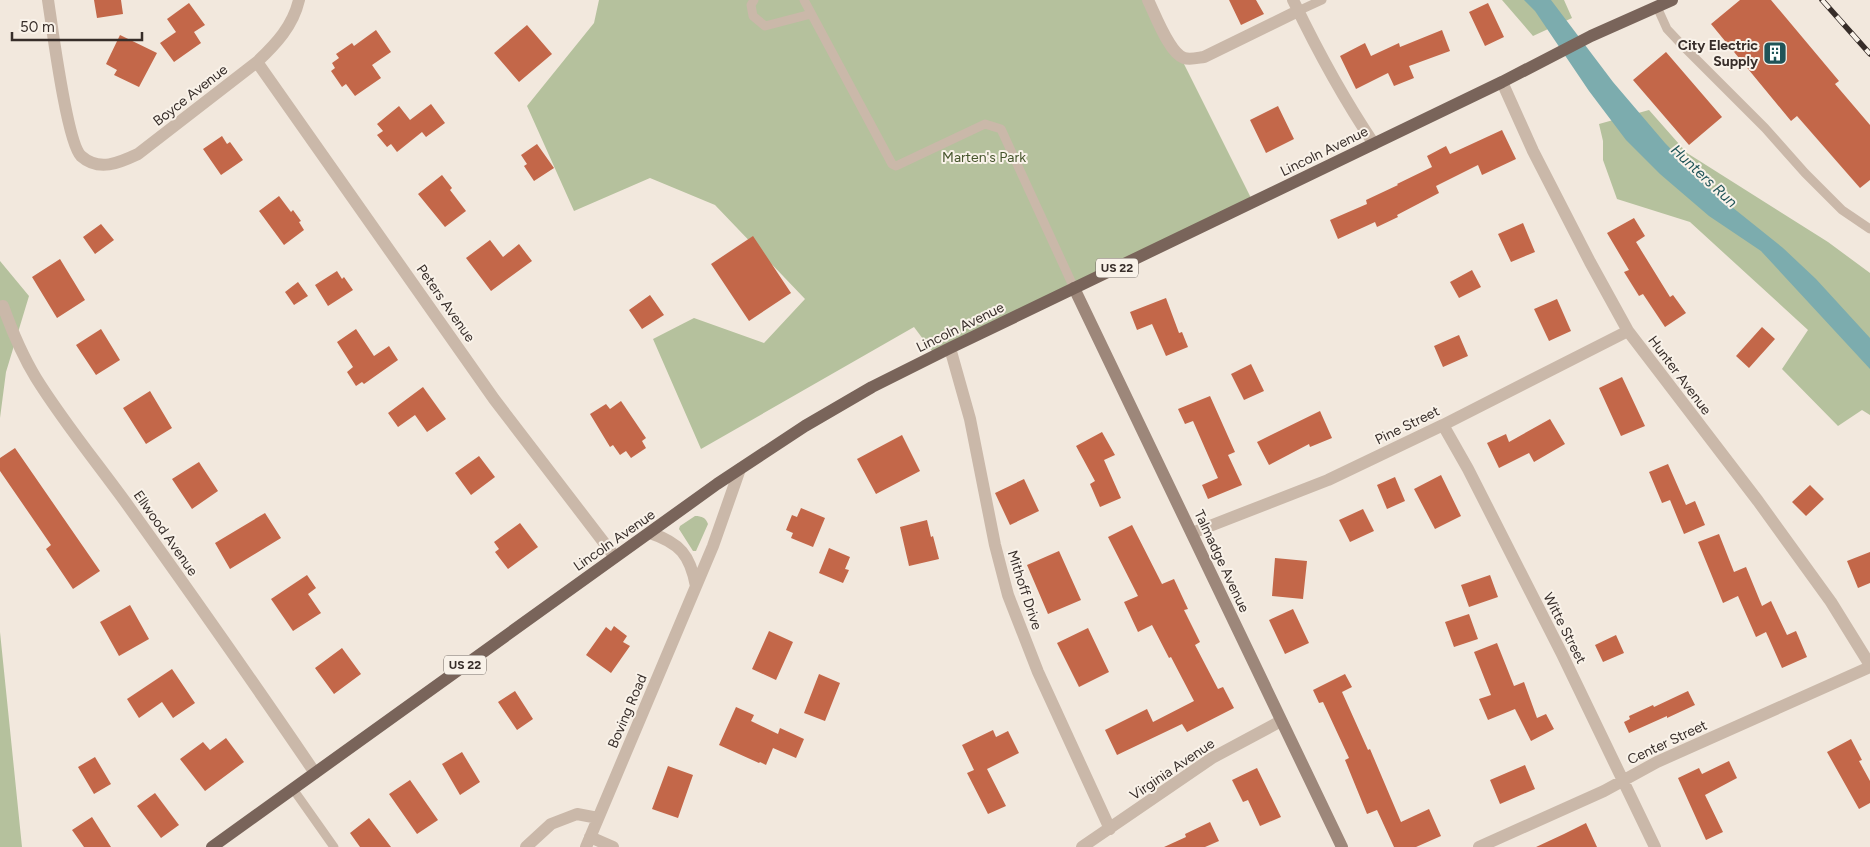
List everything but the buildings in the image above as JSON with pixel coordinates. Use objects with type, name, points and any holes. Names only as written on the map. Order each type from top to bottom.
[{"type":"main road","name":"Lincoln Avenue","points":[[315,773],[740,469],[805,426],[872,387],[1502,82],[1655,4],[1672,0]]},
{"type":"main road","name":"US 22","points":[[212,847],[315,773]]},
{"type":"street","name":"Boyce Avenue","points":[[48,0],[72,139],[82,157],[92,163],[104,166],[117,164],[138,154],[257,62],[273,48],[286,31],[298,6]]},
{"type":"street","points":[[1148,0],[1175,52],[1183,58],[1194,59],[1204,57],[1295,6],[1342,94],[1374,144]]},
{"type":"street","name":"Peters Avenue","points":[[257,62],[494,399],[615,557]]},
{"type":"street","name":"Hunter Avenue","points":[[1502,82],[1533,152],[1628,331],[1758,501],[1830,602],[1870,666]]},
{"type":"street","name":"Talmadge Avenue","points":[[1074,288],[1342,847]]},
{"type":"street","name":"Ellwood Avenue","points":[[2,306],[15,339],[50,399],[128,505],[315,773]]},
{"type":"street","name":"Pine Street","points":[[1192,533],[1328,480],[1443,425],[1628,331]]},
{"type":"street","name":"Mithoff Drive","points":[[950,348],[970,419],[995,545],[1008,595],[1038,672],[1110,829]]},
{"type":"street","name":"Witte Street","points":[[1443,425],[1468,469],[1530,592],[1655,847]]},
{"type":"street","name":"Boving Road","points":[[588,842],[713,546],[740,469]]},
{"type":"street","points":[[650,533],[665,538],[685,554],[692,567],[696,586]]},
{"type":"street","name":"Center Street","points":[[1479,847],[1622,781],[1657,762],[1870,666]]},
{"type":"street","name":"Virginia Avenue","points":[[1082,847],[1212,758],[1281,721]]},
{"type":"street","points":[[526,847],[551,824],[577,814],[598,818]]},
{"type":"street","points":[[588,842],[613,847]]},
{"type":"lane","points":[[754,0],[751,5],[753,16],[765,26],[811,14]]},
{"type":"lane","points":[[804,0],[892,164],[896,166],[985,124],[1001,129],[1074,288]]},
{"type":"lane","points":[[1295,6],[1322,0]]},
{"type":"lane","points":[[1655,4],[1667,29],[1683,46],[1765,128],[1842,210],[1870,229]]},
{"type":"lane","points":[[293,789],[334,847]]},
{"type":"green space","name":"Marten's Park","points":[[599,0],[1152,0],[1253,202],[935,355],[914,327],[701,449],[653,339],[694,318],[764,343],[805,299],[715,205],[650,178],[574,211],[527,106],[594,23]]},
{"type":"green space","points":[[1502,0],[1564,0],[1572,18],[1533,36]]},
{"type":"green space","points":[[1649,110],[1687,153],[1828,242],[1870,273],[1870,415],[1862,410],[1838,426],[1782,369],[1808,330],[1690,222],[1617,199],[1603,160],[1603,141],[1599,124]]},
{"type":"green space","points":[[0,261],[29,296],[6,372],[0,418]]},
{"type":"green space","points":[[695,516],[700,516],[708,524],[696,551],[693,551],[679,529],[680,526]]},
{"type":"green space","points":[[0,632],[22,847],[0,847]]},
{"type":"water","points":[[1524,0],[1551,0],[1613,82],[1665,143],[1712,191],[1783,248],[1816,279],[1870,338],[1870,369],[1761,251],[1709,216],[1660,174],[1626,140],[1589,91],[1535,11]]},
{"type":"railway","points":[[1822,0],[1870,54]]},
{"type":"place","name":"City Electric Supply","points":[[1775,53]]},
{"type":"water label","name":"Hunters Run","points":[[1704,176]]}]
